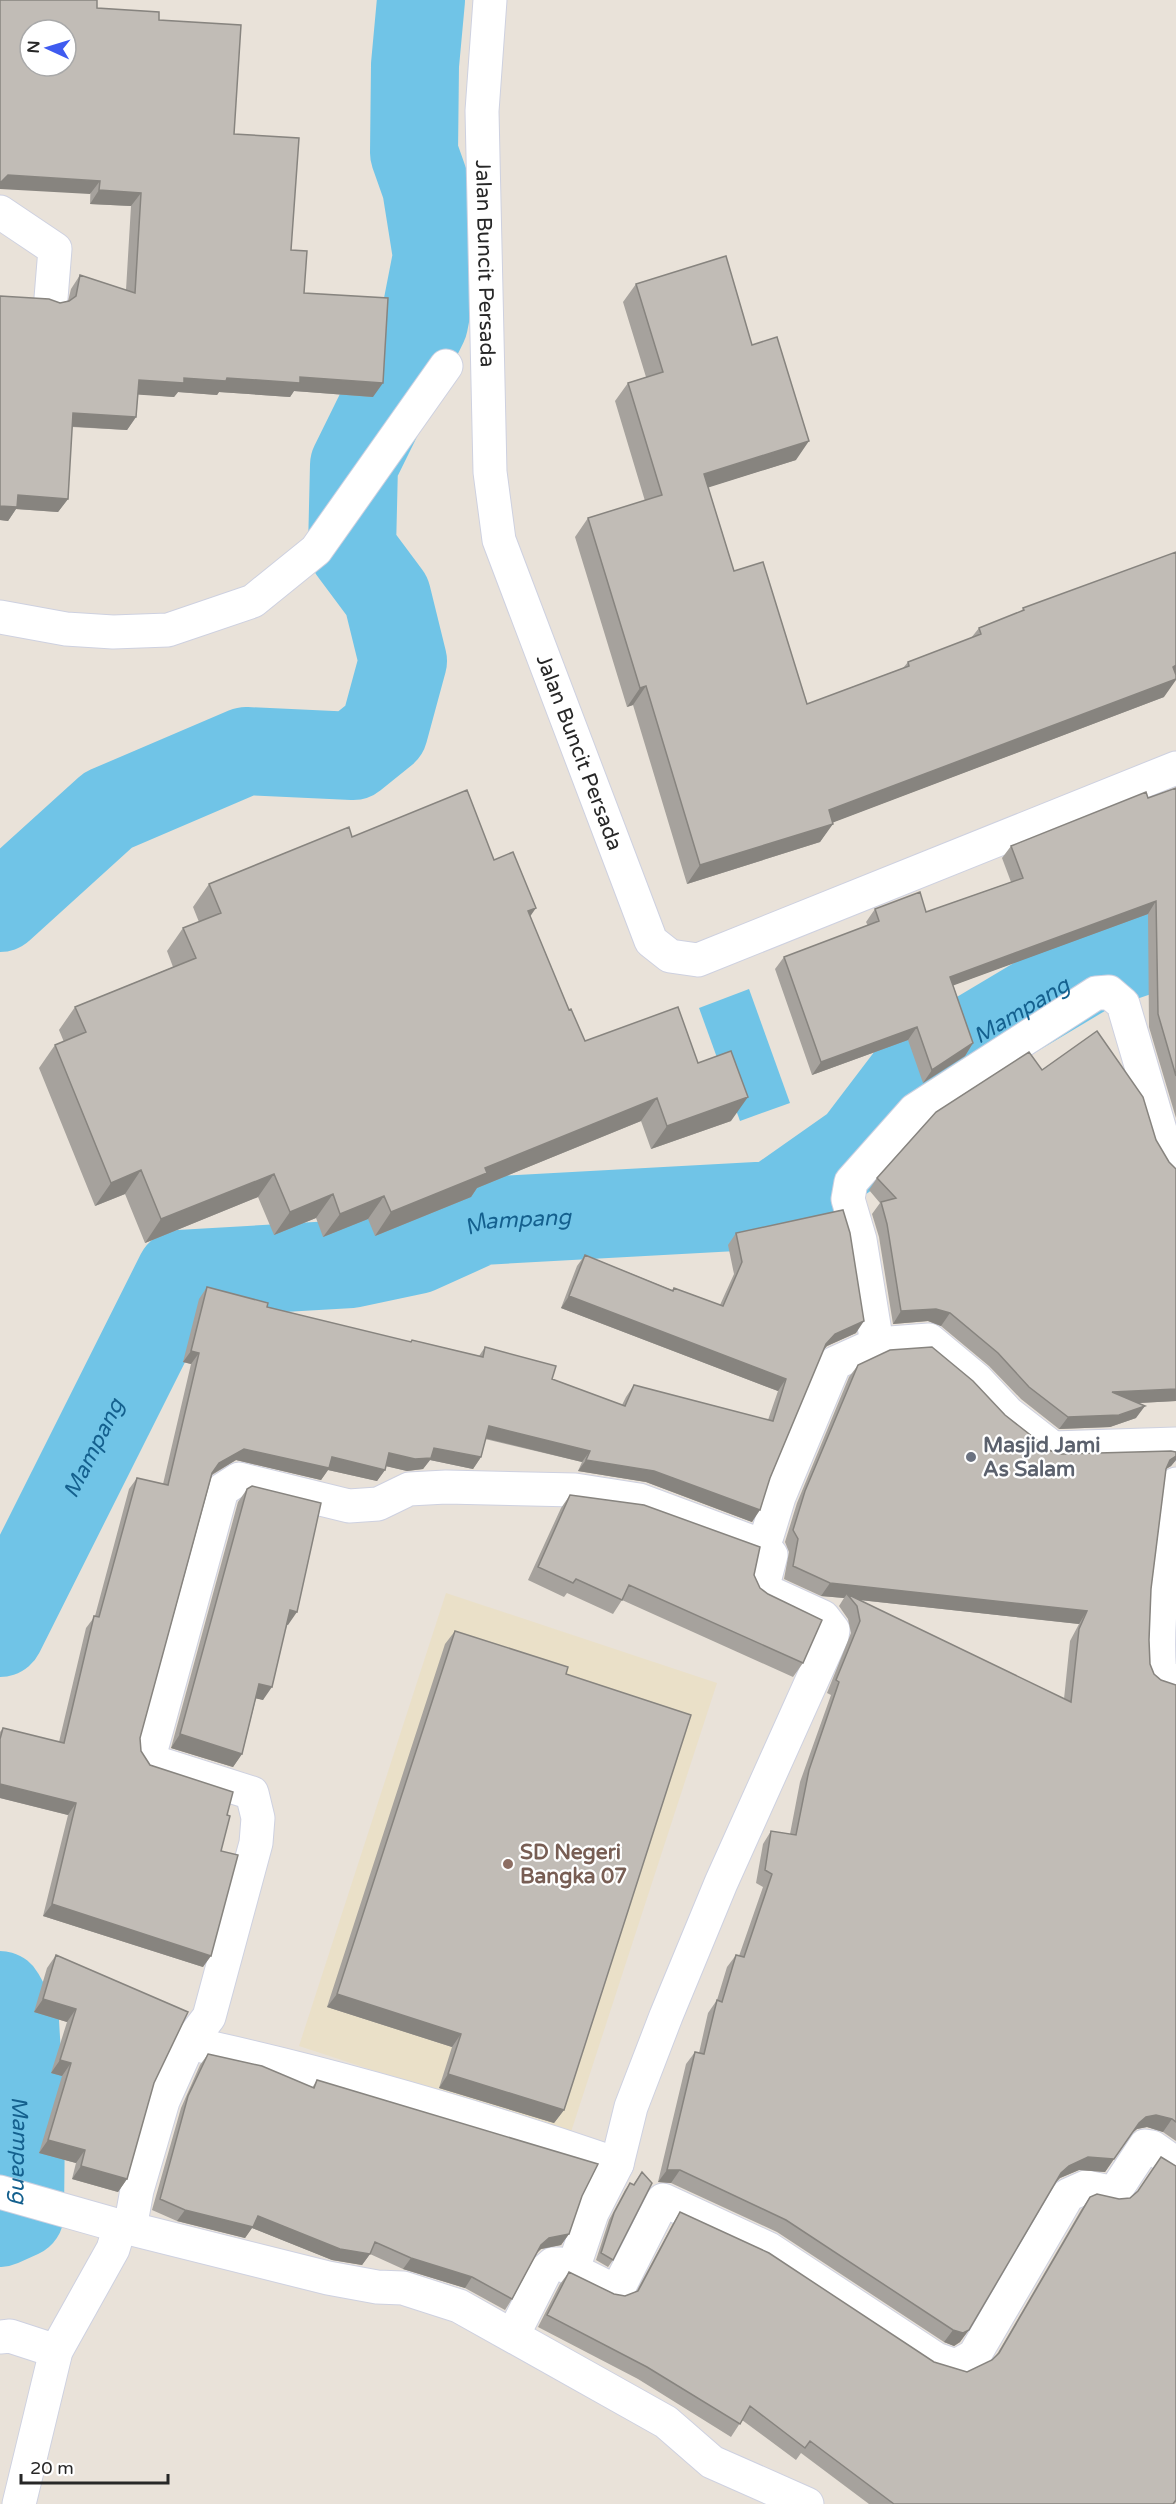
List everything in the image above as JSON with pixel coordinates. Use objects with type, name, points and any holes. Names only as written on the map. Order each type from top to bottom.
[{"type":"street","name":"Jalan Buncit Persada","points":[[490,0],[482,111],[490,472],[499,540],[651,941],[670,956],[698,960],[1176,768]]},
{"type":"street","points":[[0,212],[56,249],[51,298]]},
{"type":"street","points":[[0,617],[66,629],[113,632],[168,630],[253,601],[316,550],[446,366]]},
{"type":"street","points":[[877,1344],[860,1240],[848,1199],[850,1182],[915,1110],[1096,993],[1109,993],[1123,1004],[1165,1147],[1176,1165]]},
{"type":"street","points":[[19,2504],[56,2351],[78,2308],[121,2235],[137,2190],[163,2101],[189,2043],[209,2017],[256,1843],[258,1818],[252,1793],[154,1762],[150,1754],[222,1490],[239,1479],[349,1506],[378,1504],[409,1489],[446,1487],[575,1490],[639,1500],[752,1542],[761,1542],[767,1536],[779,1497],[836,1363],[877,1344],[929,1340],[977,1380],[1008,1413],[1053,1449],[1176,1444]]},
{"type":"street","points":[[1176,1484],[1160,1626],[1159,1665],[1160,1675],[1176,1682]]},
{"type":"street","points":[[573,2269],[592,2213],[617,2163],[631,2107],[666,2016],[721,1883],[832,1636],[833,1630],[823,1617],[766,1591],[763,1586],[771,1555],[761,1542]]},
{"type":"street","points":[[189,2043],[278,2062],[490,2121],[617,2163]]},
{"type":"street","points":[[513,2335],[546,2270],[553,2264],[561,2264],[613,2290],[618,2289],[663,2199],[769,2249],[936,2359],[956,2366],[974,2356],[1068,2195],[1086,2187],[1114,2193],[1145,2146],[1152,2147],[1176,2164]]},
{"type":"street","points":[[0,2192],[75,2214],[121,2235],[328,2278],[377,2287],[403,2288],[459,2306],[666,2422],[712,2462],[807,2504]]},
{"type":"street","points":[[0,2337],[10,2336],[56,2351]]},
{"type":"shaded area","name":"SD Negeri Bangka 07","points":[[446,1593],[717,1683],[570,2135],[299,2046]]},
{"type":"water","points":[[749,989],[790,1103],[740,1121],[699,1008]]},
{"type":"building","points":[[0,0],[97,0],[97,8],[159,12],[159,20],[241,25],[234,134],[299,138],[291,250],[307,251],[304,293],[388,298],[383,383],[300,377],[300,383],[227,378],[226,381],[184,378],[184,383],[139,380],[136,417],[73,413],[68,499],[18,495],[17,507],[0,506],[0,296],[49,299],[60,303],[69,301],[76,296],[80,275],[135,293],[141,193],[99,190],[100,181],[8,175],[0,183]]},
{"type":"building","points":[[726,256],[752,345],[777,337],[809,441],[704,474],[734,571],[763,562],[807,704],[909,666],[908,662],[981,634],[979,628],[1024,610],[1023,608],[1176,552],[1176,665],[1173,667],[1176,679],[829,810],[833,824],[700,865],[646,686],[640,688],[588,518],[662,495],[628,383],[663,372],[636,284]]},
{"type":"building","points":[[1176,788],[1176,1076],[1158,1014],[1156,901],[950,977],[973,1043],[932,1070],[917,1027],[821,1062],[784,957],[879,921],[875,909],[920,892],[926,912],[1023,878],[1011,846],[1146,792],[1148,798]]},
{"type":"building","points":[[467,790],[494,860],[513,852],[536,908],[528,911],[569,1010],[571,1009],[585,1041],[678,1007],[698,1063],[731,1051],[748,1097],[667,1126],[657,1098],[485,1168],[487,1173],[391,1212],[384,1196],[340,1214],[333,1194],[290,1212],[274,1174],[161,1219],[141,1170],[111,1183],[55,1045],[86,1032],[75,1007],[196,958],[183,928],[221,913],[209,884],[349,827],[352,837]]},
{"type":"building","points":[[1097,1031],[1143,1097],[1156,1140],[1176,1169],[1176,1389],[1112,1392],[1145,1406],[1119,1415],[1068,1417],[1029,1387],[998,1353],[950,1313],[936,1309],[901,1311],[887,1224],[881,1202],[896,1198],[877,1178],[936,1112],[1029,1052],[1042,1070]]},
{"type":"building","points":[[843,1210],[850,1233],[864,1321],[835,1334],[826,1344],[770,1478],[760,1510],[654,1471],[586,1460],[590,1451],[489,1426],[481,1457],[434,1448],[431,1458],[415,1459],[389,1453],[385,1470],[332,1457],[329,1468],[244,1449],[219,1463],[212,1473],[140,1738],[141,1751],[150,1765],[233,1792],[227,1815],[230,1816],[221,1851],[238,1855],[211,1956],[52,1904],[76,1803],[0,1784],[0,1739],[3,1728],[64,1743],[94,1616],[99,1617],[137,1478],[168,1485],[199,1353],[191,1351],[207,1287],[268,1303],[267,1307],[411,1342],[412,1340],[483,1357],[485,1347],[556,1366],[552,1379],[625,1406],[634,1385],[773,1421],[786,1379],[569,1296],[585,1255],[673,1291],[674,1288],[723,1306],[742,1262],[736,1233]]},
{"type":"building","points":[[932,1347],[973,1381],[1005,1415],[1051,1451],[1062,1454],[1176,1452],[1176,1456],[1170,1460],[1166,1469],[1151,1589],[1149,1640],[1150,1664],[1154,1674],[1161,1680],[1176,1685],[1176,2122],[1156,2115],[1146,2117],[1139,2123],[1114,2159],[1088,2157],[1069,2166],[1061,2173],[969,2330],[963,2333],[953,2330],[786,2220],[680,2170],[667,2170],[695,2052],[704,2054],[717,2000],[722,2002],[736,1955],[744,1957],[772,1874],[765,1870],[771,1831],[796,1835],[809,1770],[839,1682],[836,1680],[860,1621],[857,1606],[847,1594],[1071,1702],[1079,1629],[1087,1611],[830,1583],[793,1566],[798,1539],[793,1530],[805,1491],[858,1365],[890,1350]]},
{"type":"building","points":[[252,1486],[321,1503],[297,1612],[290,1610],[272,1687],[259,1684],[242,1754],[180,1734],[247,1489]]},
{"type":"building","points":[[570,1495],[644,1505],[760,1547],[754,1575],[760,1588],[822,1620],[803,1663],[629,1585],[622,1600],[576,1579],[573,1583],[538,1567]]},
{"type":"building","name":"SD Negeri Bangka 07","points":[[455,1631],[568,1667],[566,1674],[691,1715],[564,2110],[448,2074],[461,2034],[337,1994]]},
{"type":"building","points":[[56,1955],[188,2012],[154,2083],[127,2179],[81,2166],[85,2150],[48,2140],[71,2063],[60,2060],[76,2009],[43,1999]]},
{"type":"building","points":[[208,2054],[262,2066],[314,2088],[317,2080],[598,2164],[582,2196],[569,2234],[549,2238],[541,2245],[512,2299],[472,2277],[411,2258],[375,2242],[370,2254],[340,2249],[258,2216],[253,2227],[185,2210],[160,2199],[188,2096]]},
{"type":"building","points":[[1161,2157],[1176,2166],[1176,2500],[1173,2504],[894,2504],[810,2441],[805,2448],[750,2406],[740,2424],[647,2367],[547,2315],[569,2272],[614,2294],[625,2296],[638,2291],[680,2212],[769,2253],[934,2362],[967,2372],[992,2360],[999,2353],[1090,2197],[1097,2194],[1119,2199],[1130,2198],[1138,2191]]},
{"type":"building","points":[[642,2172],[652,2183],[613,2260],[601,2253],[614,2213],[630,2183],[634,2185]]},
{"type":"waterway","points":[[0,908],[108,810],[246,751],[353,756],[384,731],[403,661],[387,596],[352,549],[354,465],[424,323],[437,256],[426,187],[414,153],[415,65],[421,0]]},
{"type":"waterway","name":"Mampang","points":[[0,1633],[180,1274],[351,1264],[417,1250],[481,1221],[774,1205],[858,1146],[912,1075],[1091,968],[1176,939]]},
{"type":"waterway","name":"Mampang","points":[[0,1995],[15,2022],[21,2120],[20,2214],[0,2223]]},
{"type":"place","name":"Masjid Jami As Salam","points":[[971,1457]]},
{"type":"place","name":"SD Negeri Bangka 07","points":[[508,1864]]}]
